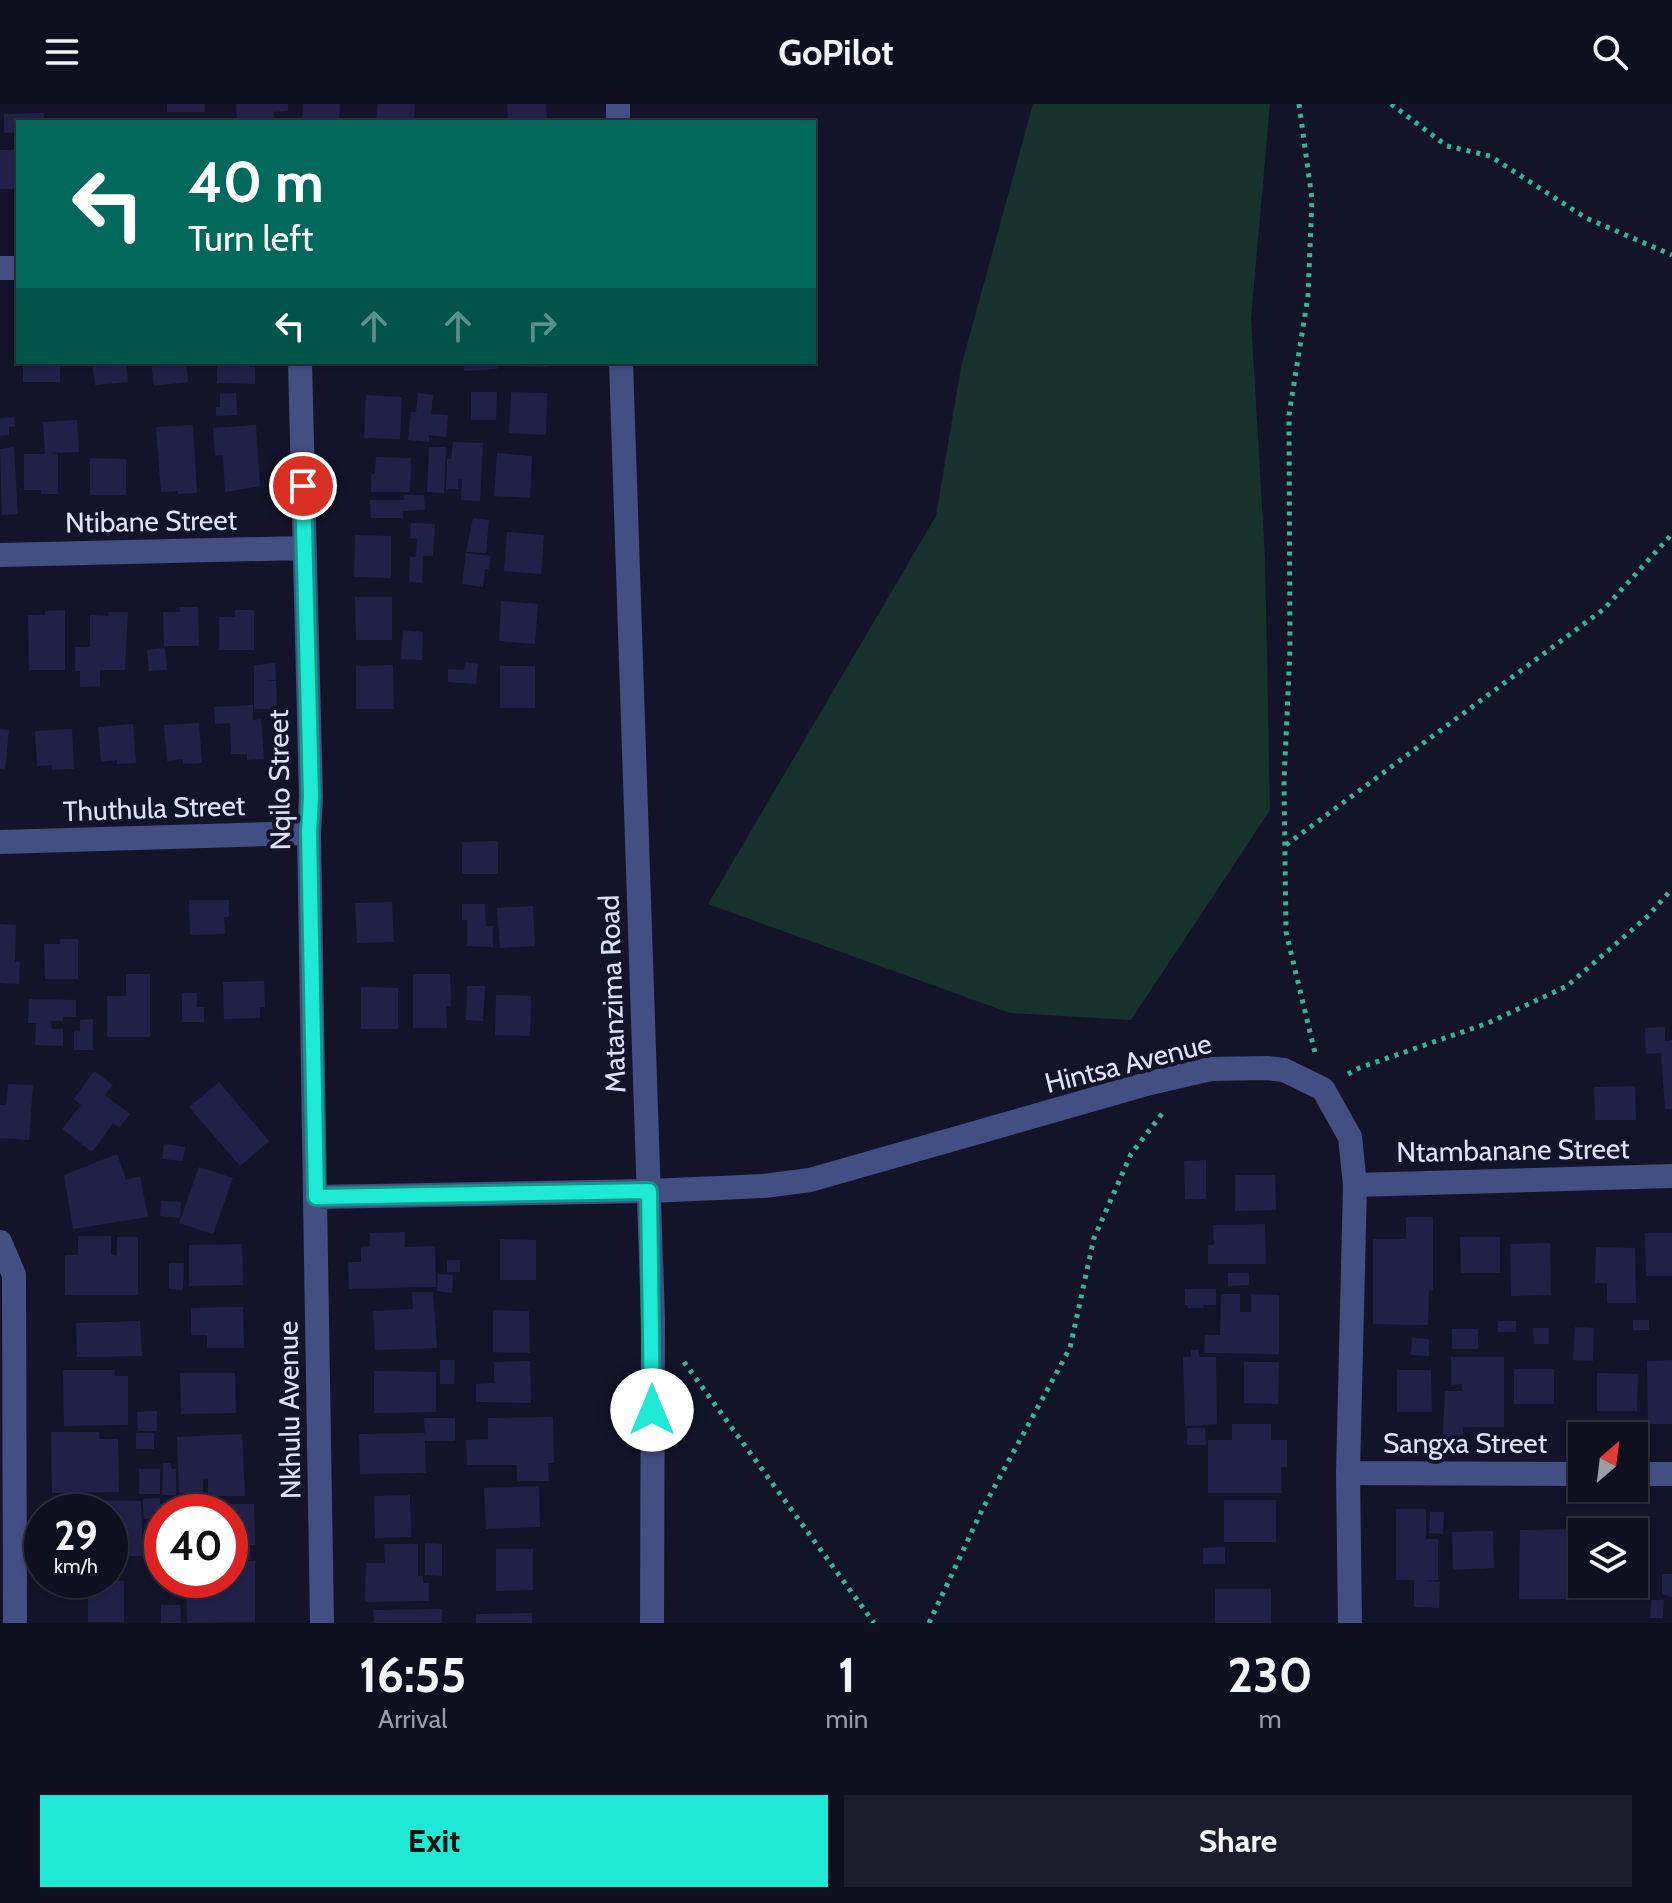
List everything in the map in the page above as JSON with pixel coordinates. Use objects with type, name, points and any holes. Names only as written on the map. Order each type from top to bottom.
[{"type":"street","name":"Nqilo Street","points":[[300,364],[311,797],[309,833],[316,1197]]},
{"type":"street","name":"Matanzima Road","points":[[621,364],[653,1319],[652,1623]]},
{"type":"street","name":"Ntibane Street","points":[[0,555],[304,548]]},
{"type":"street","name":"Thuthula Street","points":[[0,842],[309,833]]},
{"type":"street","name":"Hintsa Avenue","points":[[316,1197],[764,1186],[810,1180],[1193,1073],[1233,1068],[1284,1070],[1323,1089]]},
{"type":"street","points":[[1323,1089],[1350,1137],[1355,1185],[1348,1473],[1350,1623]]},
{"type":"street","name":"Ntambanane Street","points":[[1355,1185],[1672,1176]]},
{"type":"street","name":"Nkhulu Avenue","points":[[316,1197],[322,1623]]},
{"type":"street","points":[[0,1242],[14,1275],[15,1623]]},
{"type":"street","name":"Sangxa Street","points":[[1348,1473],[1568,1474]]},
{"type":"street","points":[[1648,1474],[1672,1474]]},
{"type":"path","points":[[1299,104],[1312,199],[1308,296],[1289,415],[1290,650],[1284,781],[1286,932],[1323,1089],[1359,1068],[1488,1023],[1567,986],[1647,917],[1672,889]]},
{"type":"path","points":[[1391,104],[1447,146],[1490,156],[1586,218],[1672,255]]},
{"type":"path","points":[[1286,845],[1604,609],[1672,534]]},
{"type":"path","points":[[929,1623],[982,1510],[1070,1348],[1094,1238],[1131,1154],[1193,1073]]},
{"type":"path","points":[[653,1319],[874,1623]]},
{"type":"green space","points":[[1033,104],[1270,104],[1251,318],[1265,558],[1270,810],[1131,1020],[1010,1013],[708,904],[936,516],[961,367]]},
{"type":"building","points":[[167,104],[205,104],[205,112],[167,112]]},
{"type":"building","points":[[236,104],[288,104],[288,111],[274,112],[274,120],[237,120]]},
{"type":"building","points":[[303,104],[340,104],[339,120],[302,120]]},
{"type":"building","points":[[378,104],[415,104],[414,120],[376,118]]},
{"type":"building","points":[[507,104],[546,104],[547,120],[508,120]]},
{"type":"building","points":[[44,113],[44,120],[16,120],[16,132],[4,133],[4,114]]},
{"type":"building","points":[[0,150],[16,150],[16,189],[0,189]]},
{"type":"building","points":[[23,364],[60,364],[60,382],[23,382]]},
{"type":"building","points":[[92,364],[126,364],[128,382],[95,385]]},
{"type":"building","points":[[151,364],[186,364],[188,382],[154,386]]},
{"type":"building","points":[[250,364],[250,367],[255,367],[255,384],[217,383],[217,366],[207,366]]},
{"type":"building","points":[[464,364],[496,364],[497,369],[464,371]]},
{"type":"building","points":[[511,364],[547,364],[547,367]]},
{"type":"building","points":[[471,392],[497,392],[496,420],[471,420]]},
{"type":"building","points":[[511,392],[547,393],[546,435],[509,433]]},
{"type":"building","points":[[236,393],[237,415],[216,416],[220,394]]},
{"type":"building","points":[[418,393],[433,395],[431,414],[448,415],[446,437],[429,435],[429,442],[408,440],[411,412],[416,412]]},
{"type":"building","points":[[366,395],[402,397],[400,439],[364,438]]},
{"type":"building","points":[[14,417],[15,426],[9,427],[9,435],[0,436],[0,418]]},
{"type":"building","points":[[77,420],[79,452],[50,453],[58,454],[58,494],[24,490],[24,454],[45,454],[43,422]]},
{"type":"building","points":[[193,425],[197,493],[161,492],[156,427]]},
{"type":"building","points":[[256,425],[260,486],[225,492],[223,455],[215,456],[213,428]]},
{"type":"building","points":[[453,442],[483,443],[480,501],[461,500],[462,480],[458,479],[458,489],[446,489],[447,459],[451,459]]},
{"type":"building","points":[[14,447],[18,514],[2,515],[0,449]]},
{"type":"building","points":[[429,447],[446,447],[444,493],[427,492]]},
{"type":"building","points":[[497,453],[532,456],[530,498],[494,496]]},
{"type":"building","points":[[376,457],[411,458],[410,492],[371,492],[371,474],[375,474]]},
{"type":"building","points":[[90,458],[126,459],[126,495],[90,495]]},
{"type":"building","points":[[404,495],[424,495],[425,510],[403,511],[403,518],[371,518],[370,500],[404,500]]},
{"type":"building","points":[[473,518],[489,520],[486,553],[466,552]]},
{"type":"building","points":[[411,523],[435,524],[433,556],[423,556],[422,583],[409,582],[410,557],[416,557],[417,539],[410,538]]},
{"type":"building","points":[[507,532],[544,535],[541,574],[504,571]]},
{"type":"building","points":[[355,535],[391,536],[391,578],[354,577]]},
{"type":"building","points":[[466,553],[491,556],[489,569],[485,569],[483,587],[462,584]]},
{"type":"building","points":[[355,597],[392,597],[392,640],[356,640]]},
{"type":"building","points":[[501,601],[538,604],[535,644],[499,641]]},
{"type":"building","points":[[180,607],[198,607],[199,646],[164,646],[163,612],[180,612]]},
{"type":"building","points":[[65,610],[65,670],[29,670],[28,615]]},
{"type":"building","points":[[235,610],[254,610],[254,650],[219,650],[219,617],[235,617]]},
{"type":"building","points":[[109,612],[128,612],[125,670],[100,670],[100,686],[80,687],[80,671],[75,671],[75,647],[90,647],[90,615],[108,616]]},
{"type":"building","points":[[403,630],[423,632],[422,660],[401,659]]},
{"type":"building","points":[[165,648],[167,670],[149,671],[147,650]]},
{"type":"building","points":[[465,662],[478,664],[476,684],[448,682],[448,669],[464,670]]},
{"type":"building","points":[[275,663],[276,680],[265,681],[276,681],[277,709],[254,709],[254,665]]},
{"type":"building","points":[[393,665],[394,709],[356,709],[356,666]]},
{"type":"building","points":[[500,666],[535,666],[535,708],[500,708]]},
{"type":"building","points":[[253,705],[253,720],[261,719],[264,759],[247,760],[247,754],[231,754],[230,723],[215,724],[214,707]]},
{"type":"building","points":[[199,723],[202,763],[183,764],[183,759],[167,761],[164,725]]},
{"type":"building","points":[[133,724],[136,763],[117,764],[117,760],[101,762],[98,727]]},
{"type":"building","points":[[0,729],[9,730],[5,770],[0,769]]},
{"type":"building","points":[[72,729],[74,769],[52,770],[52,765],[37,766],[35,731]]},
{"type":"building","points":[[498,841],[498,874],[462,874],[462,842]]},
{"type":"building","points":[[189,900],[229,900],[229,917],[224,917],[225,934],[190,935]]},
{"type":"building","points":[[392,902],[394,942],[357,943],[355,903]]},
{"type":"building","points":[[462,904],[485,904],[486,926],[493,926],[493,947],[467,946],[467,920],[462,920]]},
{"type":"building","points":[[533,906],[535,946],[500,948],[497,908]]},
{"type":"building","points":[[0,924],[16,925],[15,962],[20,962],[19,984],[0,983]]},
{"type":"building","points":[[60,939],[78,939],[78,979],[45,979],[44,944],[60,944]]},
{"type":"building","points":[[126,974],[150,974],[150,1037],[107,1037],[107,996],[126,996]]},
{"type":"building","points":[[413,974],[450,974],[451,1006],[446,1006],[447,1028],[413,1028]]},
{"type":"building","points":[[264,981],[265,1007],[260,1007],[260,1018],[224,1019],[223,982]]},
{"type":"building","points":[[467,986],[485,986],[483,1021],[466,1020]]},
{"type":"building","points":[[361,987],[398,988],[398,1029],[361,1029]]},
{"type":"building","points":[[182,993],[197,993],[197,1007],[204,1007],[204,1022],[182,1022]]},
{"type":"building","points":[[496,995],[531,996],[530,1036],[495,1035]]},
{"type":"building","points":[[29,999],[76,1000],[76,1017],[51,1021],[52,1029],[63,1029],[63,1046],[35,1045],[36,1023],[28,1023]]},
{"type":"building","points":[[93,1019],[93,1050],[74,1050],[74,1031],[80,1030],[80,1020]]},
{"type":"building","points":[[1665,1027],[1665,1041],[1672,1040],[1672,1109],[1665,1109],[1661,1053],[1646,1054],[1645,1028]]},
{"type":"building","points":[[94,1071],[113,1085],[105,1095],[130,1114],[119,1128],[113,1123],[92,1152],[62,1129],[81,1105],[74,1099]]},
{"type":"building","points":[[219,1082],[269,1141],[240,1166],[189,1107]]},
{"type":"building","points":[[8,1084],[33,1085],[29,1140],[0,1138],[0,1105],[6,1105]]},
{"type":"building","points":[[1635,1086],[1636,1120],[1595,1120],[1594,1087]]},
{"type":"building","points":[[164,1144],[185,1147],[183,1161],[162,1159]]},
{"type":"building","points":[[117,1154],[126,1180],[140,1176],[148,1217],[73,1229],[64,1175]]},
{"type":"building","points":[[1206,1160],[1206,1199],[1185,1199],[1184,1161]]},
{"type":"building","points":[[199,1167],[233,1178],[213,1234],[179,1223]]},
{"type":"building","points":[[1235,1175],[1275,1175],[1276,1210],[1235,1211]]},
{"type":"building","points":[[161,1201],[181,1202],[180,1218],[160,1216]]},
{"type":"building","points":[[1406,1217],[1433,1217],[1433,1290],[1429,1291],[1428,1325],[1373,1324],[1373,1239],[1406,1239]]},
{"type":"building","points":[[1265,1224],[1266,1264],[1208,1264],[1208,1245],[1214,1245],[1213,1225]]},
{"type":"building","points":[[405,1232],[405,1247],[435,1246],[436,1287],[349,1289],[348,1262],[361,1262],[361,1247],[370,1246],[370,1233]]},
{"type":"building","points":[[1645,1233],[1672,1233],[1672,1276],[1646,1276]]},
{"type":"building","points":[[78,1236],[111,1236],[111,1254],[117,1256],[117,1237],[138,1237],[138,1295],[65,1295],[65,1255],[78,1255]]},
{"type":"building","points":[[1460,1237],[1500,1237],[1500,1273],[1461,1273]]},
{"type":"building","points":[[500,1239],[536,1240],[536,1280],[500,1280]]},
{"type":"building","points":[[1550,1243],[1551,1295],[1511,1296],[1510,1244]]},
{"type":"building","points":[[242,1244],[243,1285],[189,1286],[189,1245]]},
{"type":"building","points":[[1596,1247],[1635,1248],[1636,1303],[1607,1303],[1607,1283],[1595,1283]]},
{"type":"building","points":[[447,1260],[460,1260],[460,1272],[447,1272]]},
{"type":"building","points":[[169,1263],[184,1263],[183,1290],[169,1289]]},
{"type":"building","points":[[1228,1273],[1249,1273],[1249,1285],[1228,1286]]},
{"type":"building","points":[[438,1274],[453,1275],[452,1293],[437,1291]]},
{"type":"building","points":[[1185,1289],[1216,1289],[1216,1305],[1188,1308],[1185,1305]]},
{"type":"building","points":[[412,1292],[433,1292],[437,1348],[375,1350],[373,1311],[413,1309]]},
{"type":"building","points":[[1221,1294],[1240,1294],[1240,1312],[1251,1312],[1251,1294],[1279,1295],[1279,1354],[1204,1353],[1205,1335],[1220,1335]]},
{"type":"building","points":[[243,1307],[244,1348],[207,1348],[207,1335],[191,1335],[191,1308]]},
{"type":"building","points":[[493,1310],[529,1311],[530,1353],[493,1352]]},
{"type":"building","points":[[1633,1320],[1649,1320],[1649,1330],[1633,1330]]},
{"type":"building","points":[[140,1321],[142,1356],[77,1357],[76,1323]]},
{"type":"building","points":[[1498,1321],[1516,1321],[1516,1332],[1498,1332]]},
{"type":"building","points":[[1575,1327],[1594,1328],[1593,1361],[1573,1360]]},
{"type":"building","points":[[1533,1328],[1549,1328],[1549,1344],[1534,1344]]},
{"type":"building","points":[[1452,1329],[1478,1329],[1478,1349],[1452,1349]]},
{"type":"building","points":[[1412,1338],[1429,1339],[1429,1356],[1411,1355]]},
{"type":"building","points":[[1191,1350],[1198,1350],[1199,1357],[1216,1357],[1217,1424],[1185,1426],[1183,1357],[1191,1357]]},
{"type":"building","points":[[1451,1357],[1504,1357],[1504,1427],[1463,1427],[1463,1447],[1442,1447],[1445,1391],[1462,1391],[1462,1384],[1451,1385]]},
{"type":"building","points":[[440,1360],[455,1360],[454,1384],[440,1384]]},
{"type":"building","points":[[1672,1360],[1672,1424],[1648,1424],[1647,1361]]},
{"type":"building","points":[[530,1361],[531,1403],[476,1402],[476,1384],[494,1383],[494,1362]]},
{"type":"building","points":[[1244,1362],[1279,1362],[1278,1404],[1244,1403]]},
{"type":"building","points":[[1514,1369],[1554,1369],[1554,1404],[1514,1404]]},
{"type":"building","points":[[63,1370],[114,1370],[115,1376],[128,1376],[128,1425],[64,1426]]},
{"type":"building","points":[[1397,1370],[1431,1370],[1432,1412],[1397,1412]]},
{"type":"building","points":[[374,1371],[436,1372],[436,1412],[374,1413]]},
{"type":"building","points":[[180,1373],[235,1373],[236,1413],[181,1414]]},
{"type":"building","points":[[1597,1373],[1638,1374],[1637,1411],[1597,1411]]},
{"type":"building","points":[[157,1411],[157,1431],[138,1431],[137,1412]]},
{"type":"building","points":[[553,1417],[554,1463],[548,1463],[549,1481],[517,1481],[517,1465],[467,1465],[466,1440],[488,1439],[488,1418]]},
{"type":"building","points":[[424,1418],[455,1418],[455,1441],[425,1441],[426,1473],[360,1474],[359,1434],[425,1433]]},
{"type":"building","points":[[1232,1424],[1271,1424],[1271,1440],[1287,1440],[1287,1467],[1281,1467],[1282,1493],[1208,1493],[1208,1440],[1232,1440]]},
{"type":"building","points":[[1187,1428],[1205,1428],[1206,1445],[1187,1445]]},
{"type":"building","points":[[51,1432],[99,1432],[99,1439],[118,1439],[119,1492],[52,1493]]},
{"type":"building","points":[[136,1433],[154,1433],[154,1449],[136,1449]]},
{"type":"building","points":[[242,1434],[245,1494],[208,1494],[208,1478],[203,1479],[203,1493],[179,1493],[177,1437]]},
{"type":"building","points":[[163,1463],[170,1463],[172,1469],[176,1469],[176,1494],[162,1494]]},
{"type":"building","points":[[139,1469],[160,1469],[160,1494],[139,1494]]},
{"type":"building","points":[[539,1486],[540,1527],[486,1529],[484,1488]]},
{"type":"building","points":[[410,1495],[411,1537],[375,1538],[374,1496]]},
{"type":"building","points":[[1224,1500],[1276,1500],[1276,1542],[1224,1542]]},
{"type":"building","points":[[128,1501],[141,1501],[143,1556],[128,1556]]},
{"type":"building","points":[[248,1504],[254,1504],[255,1545],[250,1545],[251,1560],[248,1560]]},
{"type":"building","points":[[1396,1509],[1426,1509],[1426,1539],[1438,1539],[1438,1580],[1421,1581],[1440,1582],[1439,1608],[1414,1607],[1414,1580],[1396,1580]]},
{"type":"building","points":[[1430,1512],[1444,1512],[1443,1534],[1429,1533]]},
{"type":"building","points":[[1568,1529],[1568,1598],[1578,1599],[1519,1599],[1520,1530]]},
{"type":"building","points":[[1493,1531],[1494,1568],[1453,1570],[1452,1532]]},
{"type":"building","points":[[425,1543],[442,1544],[442,1576],[425,1575]]},
{"type":"building","points":[[384,1544],[418,1544],[418,1576],[423,1576],[423,1583],[429,1583],[429,1601],[365,1602],[366,1563],[385,1563]]},
{"type":"building","points":[[1225,1547],[1225,1564],[1203,1564],[1203,1548]]},
{"type":"building","points":[[496,1549],[533,1549],[533,1590],[496,1591]]},
{"type":"building","points":[[248,1561],[255,1561],[255,1622],[187,1623],[186,1598],[248,1598]]},
{"type":"building","points":[[1662,1574],[1672,1574],[1672,1597],[1662,1594]]},
{"type":"building","points":[[1215,1589],[1271,1589],[1271,1623],[1215,1623]]},
{"type":"building","points":[[88,1598],[124,1598],[124,1622],[88,1622]]},
{"type":"building","points":[[1651,1600],[1664,1600],[1663,1618],[1650,1618]]},
{"type":"building","points":[[161,1605],[180,1605],[181,1623],[161,1623]]},
{"type":"building","points":[[442,1609],[442,1623],[374,1623],[373,1610]]},
{"type":"building","points":[[532,1613],[532,1623],[476,1623],[476,1614]]},
{"type":"route","points":[[303,486],[316,1197],[649,1191],[652,1410]]}]
